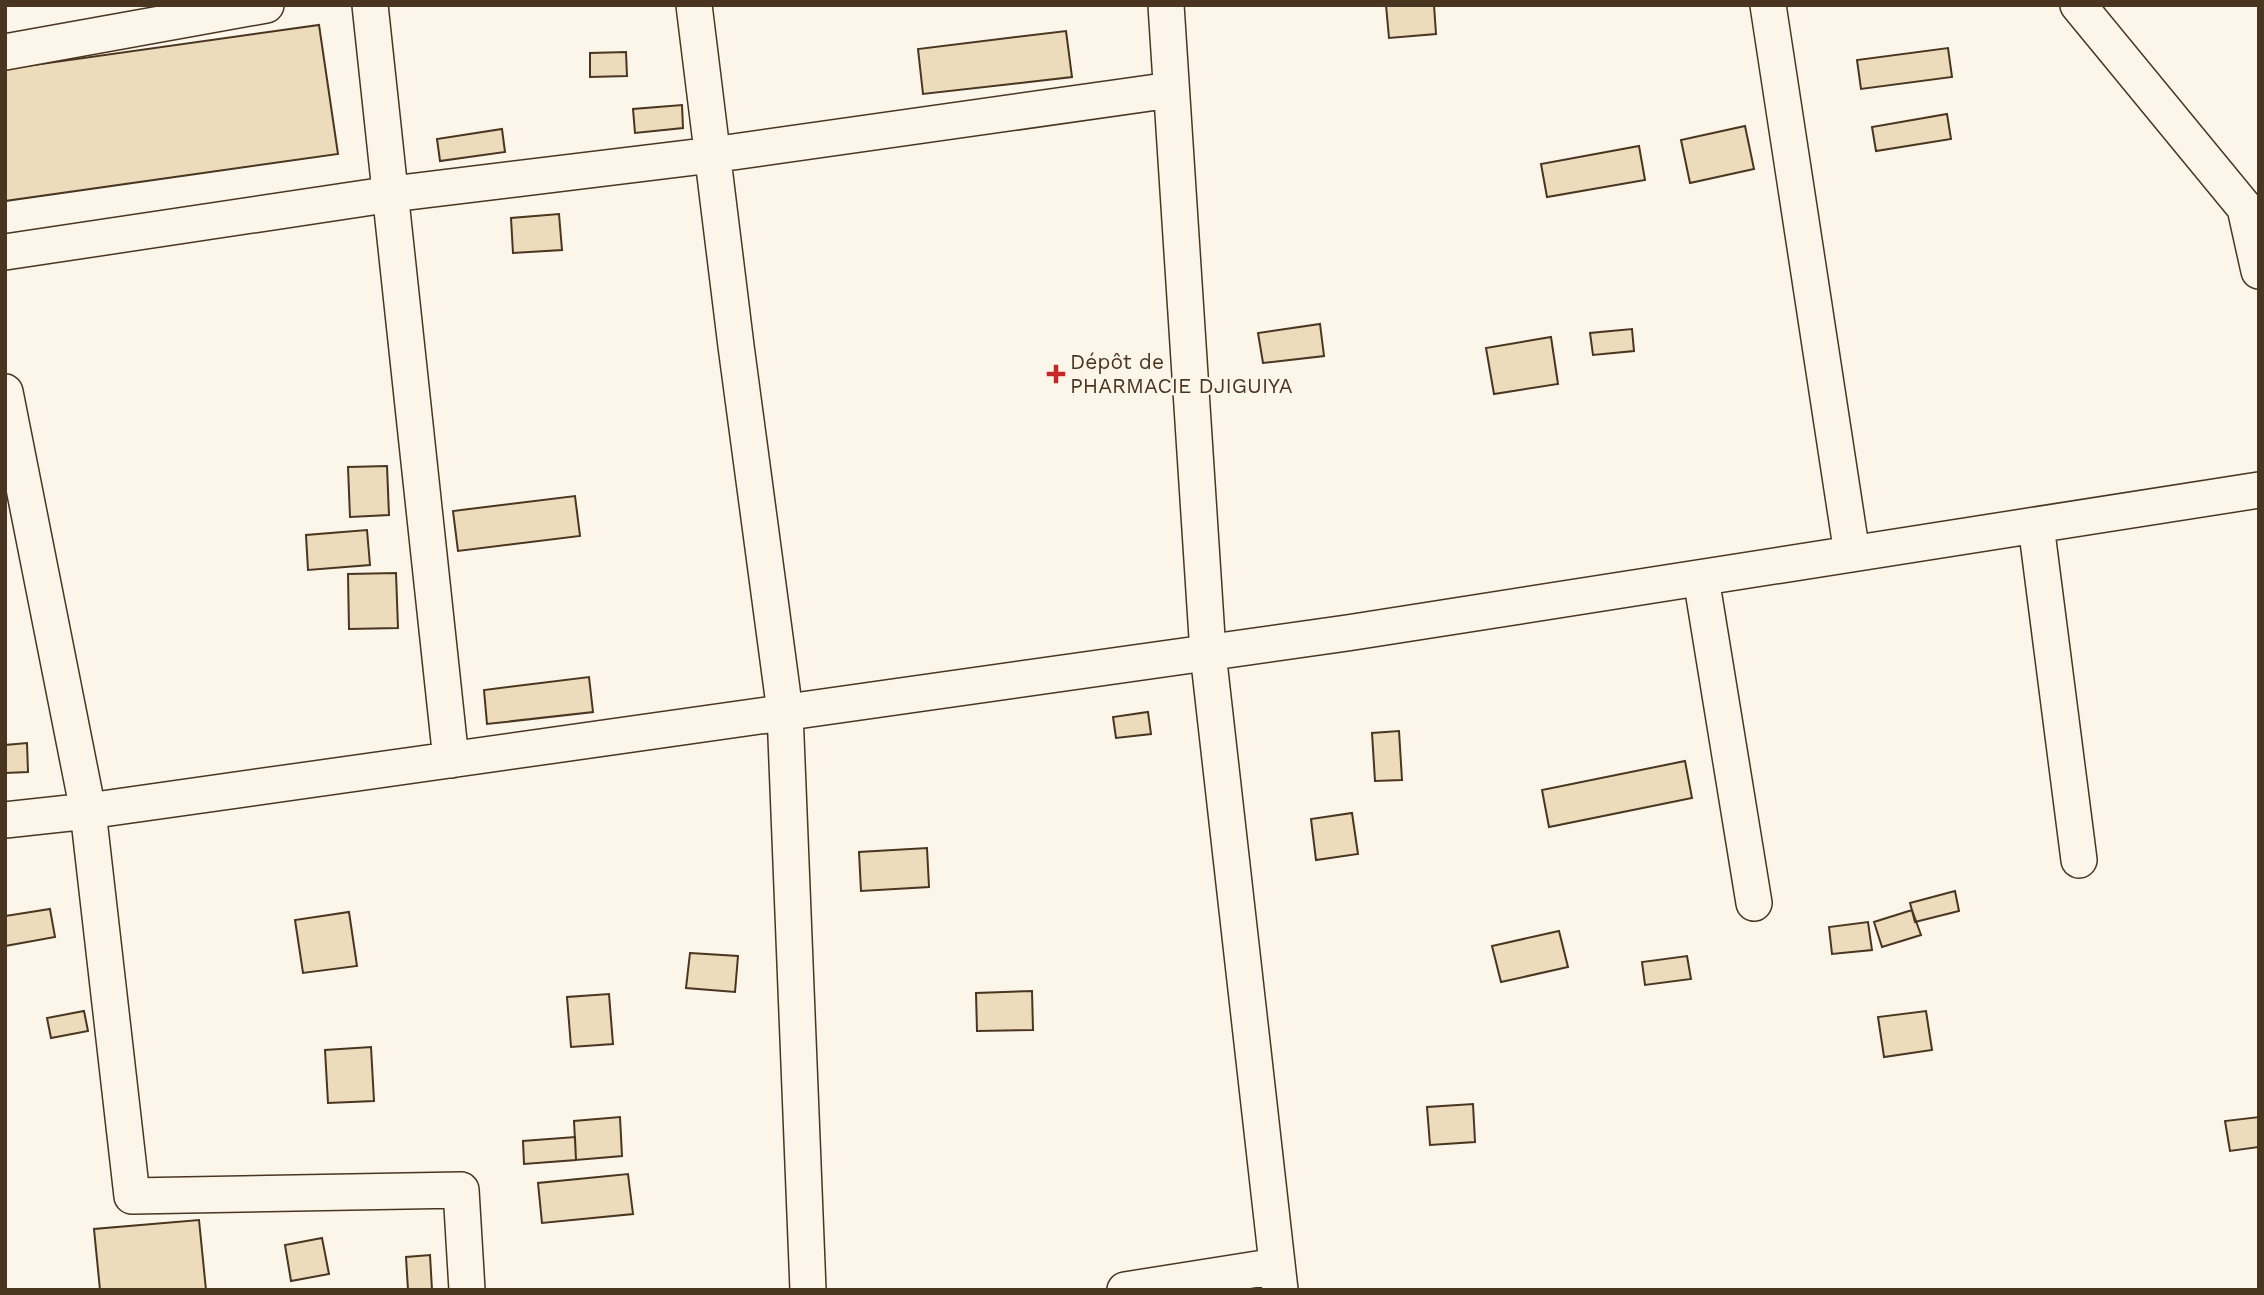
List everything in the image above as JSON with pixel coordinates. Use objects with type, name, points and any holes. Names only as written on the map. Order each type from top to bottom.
[{"type":"street","points":[[5,52],[265,5]]},
{"type":"street","points":[[370,5],[451,760]]},
{"type":"street","points":[[694,5],[785,712],[808,1290]]},
{"type":"street","points":[[1125,1290],[1278,1278],[1208,653],[1166,5]]},
{"type":"street","points":[[1768,5],[1852,554]]},
{"type":"street","points":[[2078,5],[2245,208],[2259,271]]},
{"type":"street","points":[[5,252],[391,194],[712,155],[1171,90]]},
{"type":"street","points":[[5,391],[88,811],[132,1196],[461,1190],[467,1290]]},
{"type":"street","points":[[5,820],[88,811],[1347,633],[2259,490]]},
{"type":"street","points":[[2035,525],[2079,860]]},
{"type":"street","points":[[1701,578],[1754,903]]},
{"type":"building","points":[[1386,5],[1434,5],[1436,34],[1389,38]]},
{"type":"building","points":[[319,25],[338,154],[5,201],[5,69]]},
{"type":"building","points":[[1066,31],[1072,77],[923,94],[918,49]]},
{"type":"building","points":[[1948,48],[1952,77],[1861,89],[1857,60]]},
{"type":"building","points":[[626,52],[627,76],[590,77],[590,53]]},
{"type":"building","points":[[682,105],[683,128],[635,133],[633,109]]},
{"type":"building","points":[[1947,114],[1951,139],[1876,151],[1872,127]]},
{"type":"building","points":[[1745,126],[1754,169],[1690,183],[1681,140]]},
{"type":"building","points":[[502,129],[505,152],[440,161],[437,139]]},
{"type":"building","points":[[1639,146],[1645,180],[1547,197],[1541,164]]},
{"type":"building","points":[[559,214],[562,250],[513,253],[511,218]]},
{"type":"building","points":[[1320,324],[1324,356],[1263,363],[1258,333]]},
{"type":"building","points":[[1632,329],[1634,351],[1593,355],[1590,333]]},
{"type":"building","points":[[1551,337],[1558,384],[1494,394],[1486,348]]},
{"type":"building","points":[[387,466],[389,515],[350,517],[348,467]]},
{"type":"building","points":[[575,496],[580,536],[458,551],[453,511]]},
{"type":"building","points":[[367,530],[370,565],[308,570],[306,535]]},
{"type":"building","points":[[396,573],[398,628],[349,629],[348,574]]},
{"type":"building","points":[[589,677],[593,712],[487,724],[484,690]]},
{"type":"building","points":[[1148,712],[1151,734],[1116,738],[1113,717]]},
{"type":"building","points":[[1399,731],[1402,780],[1375,781],[1372,733]]},
{"type":"building","points":[[27,743],[28,772],[5,773],[5,745]]},
{"type":"building","points":[[1685,761],[1692,798],[1549,827],[1542,790]]},
{"type":"building","points":[[1352,813],[1358,854],[1316,860],[1311,819]]},
{"type":"building","points":[[927,848],[929,887],[861,891],[859,852]]},
{"type":"building","points":[[1955,891],[1959,911],[1915,922],[1910,903]]},
{"type":"building","points":[[50,909],[55,937],[5,946],[5,916]]},
{"type":"building","points":[[1912,910],[1921,935],[1882,947],[1874,922]]},
{"type":"building","points":[[349,912],[357,966],[303,973],[295,920]]},
{"type":"building","points":[[1868,922],[1872,950],[1832,954],[1829,927]]},
{"type":"building","points":[[1559,931],[1568,967],[1501,982],[1492,946]]},
{"type":"building","points":[[690,953],[738,956],[735,992],[686,988]]},
{"type":"building","points":[[1687,956],[1691,979],[1645,985],[1642,962]]},
{"type":"building","points":[[1032,991],[1033,1030],[977,1031],[976,993]]},
{"type":"building","points":[[609,994],[613,1044],[571,1047],[567,997]]},
{"type":"building","points":[[84,1011],[88,1031],[51,1038],[47,1018]]},
{"type":"building","points":[[1926,1011],[1932,1050],[1884,1057],[1878,1017]]},
{"type":"building","points":[[371,1047],[374,1101],[328,1103],[325,1050]]},
{"type":"building","points":[[1473,1104],[1475,1142],[1430,1145],[1427,1107]]},
{"type":"building","points":[[620,1117],[622,1156],[576,1160],[574,1121]]},
{"type":"building","points":[[2259,1117],[2259,1147],[2230,1151],[2225,1121]]},
{"type":"building","points":[[575,1137],[576,1160],[524,1164],[523,1141]]},
{"type":"building","points":[[628,1174],[633,1214],[542,1223],[538,1183]]},
{"type":"building","points":[[199,1220],[206,1290],[100,1290],[94,1229]]},
{"type":"building","points":[[322,1238],[329,1274],[291,1281],[285,1245]]},
{"type":"building","points":[[430,1255],[432,1290],[408,1290],[406,1257]]},
{"type":"place","name":"Dépôt de PHARMACIE DJIGUIYA","points":[[1056,374]]}]
